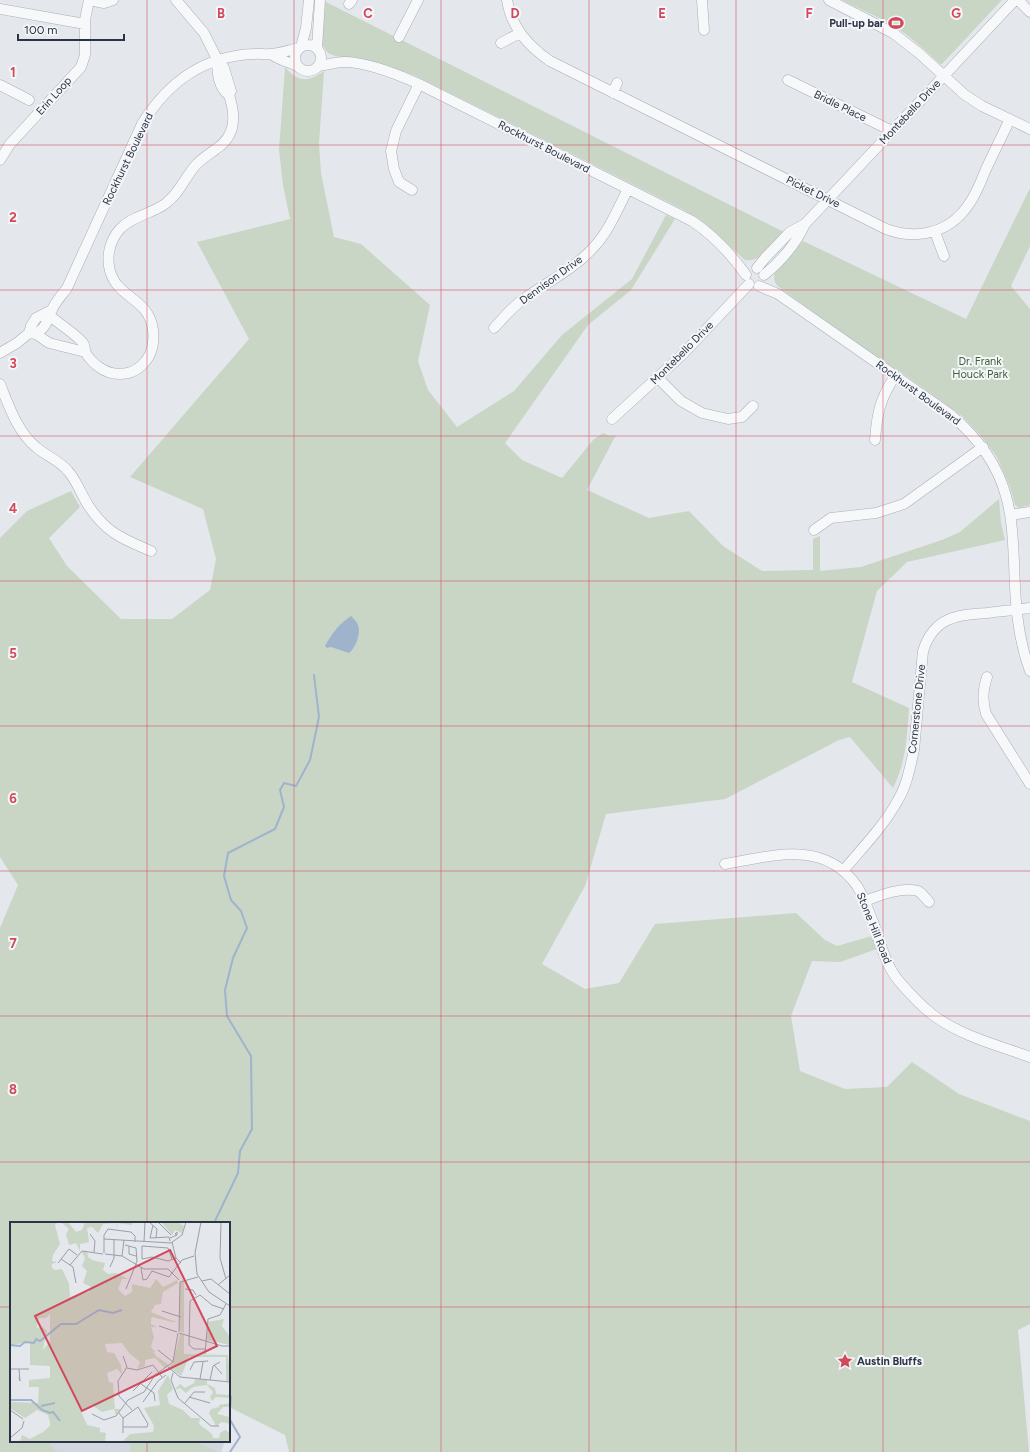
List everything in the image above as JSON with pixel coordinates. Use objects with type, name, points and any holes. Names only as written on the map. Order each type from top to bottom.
[{"type":"street","name":"Erin Loop","points":[[0,160],[10,144],[80,67],[85,55],[85,24],[88,0],[104,2],[113,0]]},
{"type":"street","points":[[51,313],[79,338],[85,347],[86,352],[98,367],[108,372],[118,374],[134,371],[150,354],[153,341],[151,321],[143,306],[124,292],[113,278],[109,264],[111,243],[119,230],[128,222],[154,210],[170,200],[176,194],[195,166],[223,144],[231,131],[234,118],[234,110],[229,96],[225,93],[216,70],[218,60],[204,33],[176,0]]},
{"type":"street","points":[[309,0],[306,28],[300,48],[295,58],[297,66],[309,72],[319,66],[322,60],[318,49],[320,0]]},
{"type":"street","points":[[399,38],[418,0]]},
{"type":"street","name":"Picket Drive","points":[[507,0],[510,14],[520,33],[534,50],[550,61],[897,233],[923,235],[935,232],[954,220],[970,203],[1010,119]]},
{"type":"street","points":[[702,0],[704,30]]},
{"type":"street","points":[[829,0],[893,33],[920,54],[960,92],[973,101],[1030,129]]},
{"type":"street","points":[[1016,0],[1030,12]]},
{"type":"street","name":"Montebello Drive","points":[[612,419],[658,378],[756,276],[774,267],[799,237],[805,224],[1016,0]]},
{"type":"street","points":[[0,9],[85,24]]},
{"type":"street","points":[[501,42],[520,33]]},
{"type":"street","points":[[300,48],[309,45],[318,49]]},
{"type":"street","name":"Rockhurst Boulevard","points":[[0,353],[32,334],[31,326],[36,318],[51,313],[67,288],[142,124],[163,95],[186,75],[218,60],[248,54],[271,54],[276,52],[285,52],[300,48]]},
{"type":"street","name":"Rockhurst Boulevard","points":[[318,49],[344,62],[379,69],[419,84],[698,225],[732,256],[778,294],[950,414],[966,428],[983,447],[1000,477],[1006,494],[1010,515],[1016,610],[1019,632],[1030,671]]},
{"type":"street","name":"Rockhurst Boulevard","points":[[271,54],[297,66]]},
{"type":"street","name":"Rockhurst Boulevard","points":[[319,66],[344,62]]},
{"type":"street","name":"Bridle Place","points":[[788,80],[892,132]]},
{"type":"street","points":[[612,93],[617,83]]},
{"type":"street","points":[[412,190],[399,182],[394,170],[391,150],[396,131],[419,84]]},
{"type":"street","points":[[0,85],[29,100]]},
{"type":"street","points":[[695,134],[700,124]]},
{"type":"street","name":"Dennison Drive","points":[[494,328],[514,307],[577,263],[595,246],[604,233],[628,189]]},
{"type":"street","points":[[935,232],[944,256]]},
{"type":"street","points":[[32,334],[49,343],[86,352]]},
{"type":"street","points":[[875,440],[877,415],[880,405],[895,376]]},
{"type":"street","points":[[658,378],[681,402],[702,413],[728,418],[742,417],[753,406]]},
{"type":"street","points":[[0,384],[20,428],[27,439],[39,450],[63,465],[69,471],[88,504],[100,521],[116,535],[152,551]]},
{"type":"street","points":[[814,530],[831,518],[876,513],[890,510],[904,504],[983,447]]},
{"type":"street","points":[[1010,515],[1030,512]]},
{"type":"street","name":"Cornerstone Drive","points":[[843,871],[887,818],[903,790],[914,750],[923,651],[926,641],[932,632],[948,619],[960,615],[1030,608]]},
{"type":"street","points":[[987,677],[983,693],[983,703],[986,714],[1030,784]]},
{"type":"street","name":"Stone Hill Road","points":[[725,864],[786,853],[820,858],[843,871],[857,886],[890,968],[898,980],[918,1002],[932,1015],[965,1033],[1030,1057]]},
{"type":"street","points":[[864,901],[888,893],[909,890],[918,892],[929,902]]},
{"type":"shaded area","points":[[0,1287],[10,1442],[225,1442],[221,1452],[0,1452]]},
{"type":"green space","points":[[842,0],[1002,0],[942,64],[940,64],[900,30]]},
{"type":"green space","points":[[324,1],[784,232],[762,255],[751,260],[745,260],[699,219],[684,210],[414,75],[376,63],[335,56],[328,53],[320,42]]},
{"type":"green space","points":[[285,67],[294,76],[304,79],[319,75],[324,71],[319,143],[321,173],[334,237],[361,244],[430,305],[418,361],[428,390],[457,427],[514,391],[562,335],[632,279],[666,215],[675,219],[631,290],[588,325],[505,443],[522,460],[562,478],[594,439],[603,433],[610,436],[616,435],[587,490],[649,518],[689,511],[723,546],[762,571],[813,570],[813,539],[820,536],[820,571],[861,567],[942,540],[960,532],[999,499],[1001,523],[1005,540],[907,562],[877,591],[852,682],[909,708],[901,769],[893,788],[850,737],[839,740],[725,799],[606,814],[585,886],[542,964],[585,989],[619,983],[655,924],[796,913],[825,940],[837,946],[872,936],[877,949],[840,962],[812,961],[791,1016],[800,1071],[845,1089],[887,1087],[912,1062],[959,1094],[1030,1121],[1030,1324],[1018,1330],[1029,1452],[289,1452],[285,1435],[230,1408],[230,1222],[10,1222],[10,1442],[48,1442],[57,1452],[0,1452],[0,928],[18,885],[0,857],[0,538],[27,511],[71,491],[80,507],[49,538],[67,566],[121,619],[172,619],[210,590],[216,559],[203,509],[130,477],[249,339],[197,242],[290,219],[283,185],[279,150]]},
{"type":"green space","name":"Dr. Frank Houck Park","points":[[1030,188],[1030,246],[1011,286],[1030,309],[1030,505],[1019,508],[1015,505],[1010,487],[997,457],[981,436],[962,416],[905,375],[864,349],[779,287],[774,280],[774,275],[775,271],[803,241],[966,319]]},
{"type":"green space","points":[[130,1442],[198,1442],[199,1444],[219,1452],[130,1452]]},
{"type":"water","points":[[351,616],[358,624],[359,628],[355,646],[349,653],[331,647],[327,648],[325,646],[333,633]]},
{"type":"waterway","points":[[214,1222],[238,1173],[240,1151],[252,1129],[251,1056],[227,1016],[225,990],[233,958],[247,928],[241,911],[231,900],[224,876],[228,853],[275,829],[284,807],[280,790],[284,783],[296,786],[310,760],[319,717],[314,675]]},
{"type":"waterway","points":[[230,1396],[230,1408]]},
{"type":"waterway","points":[[230,1420],[240,1437],[230,1452]]},
{"type":"place","name":"Pull-up bar","points":[[896,23]]},
{"type":"place","name":"Austin Bluffs","points":[[845,1361]]}]
